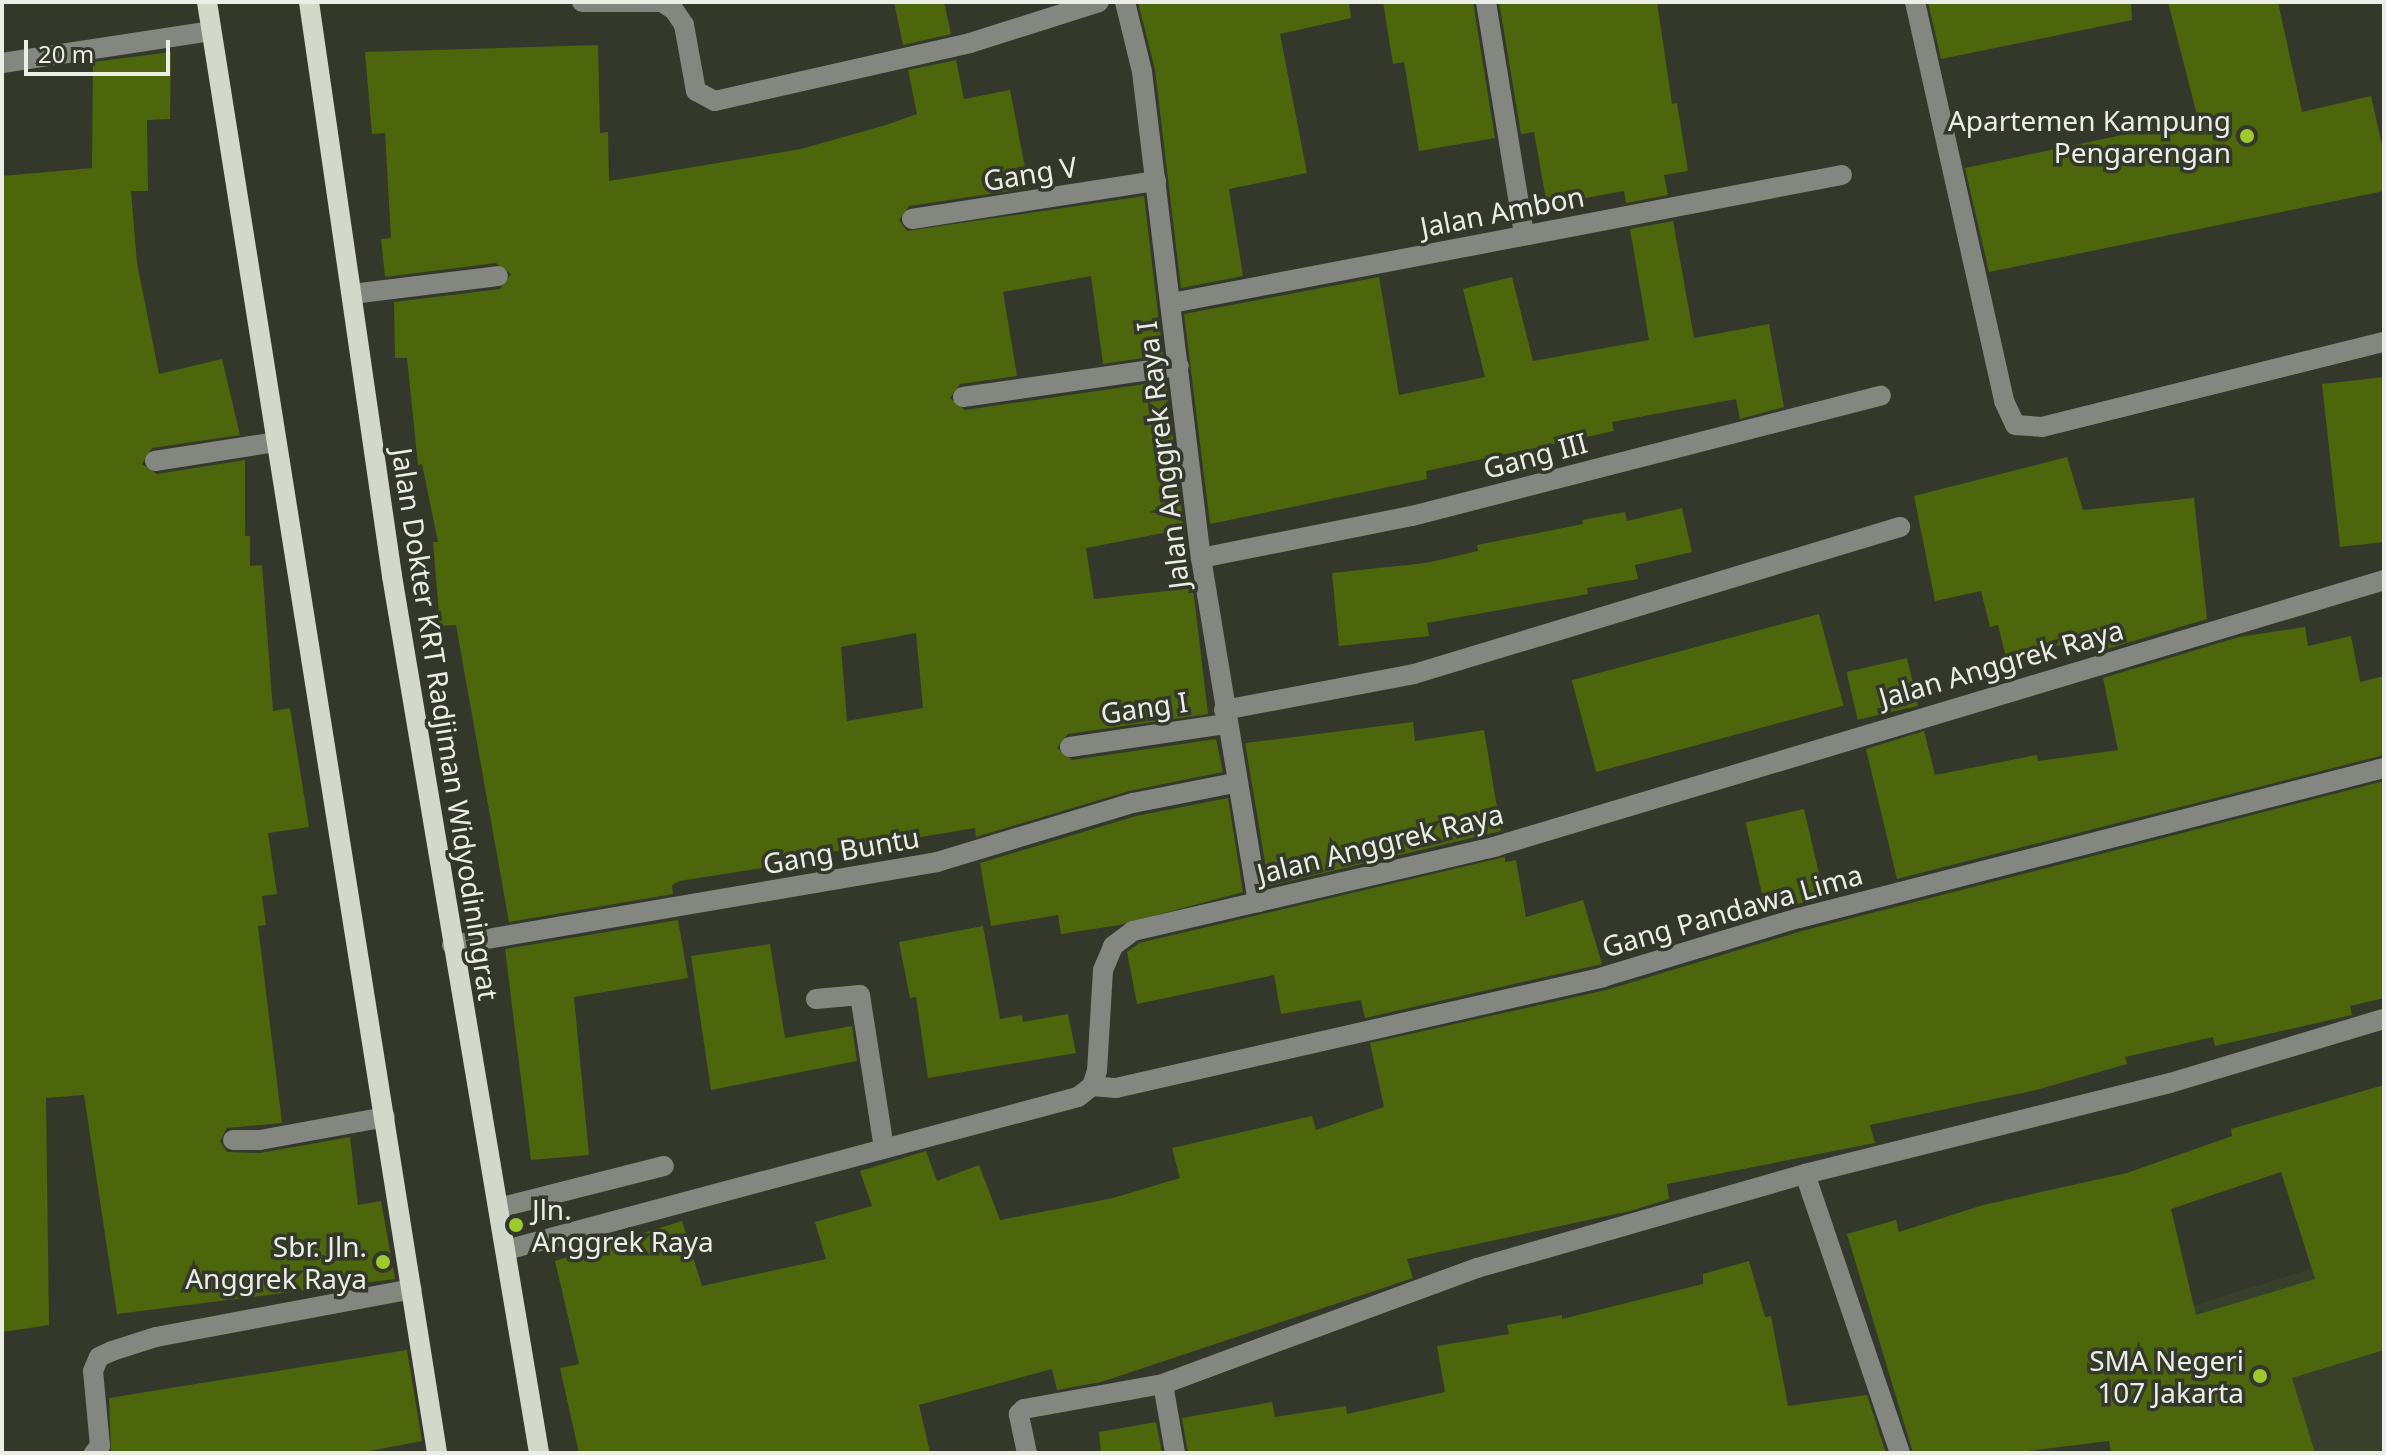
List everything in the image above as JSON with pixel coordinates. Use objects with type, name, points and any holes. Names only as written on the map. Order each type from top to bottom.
[{"type":"main road","points":[[207,2],[437,1453]]},
{"type":"main road","name":"Jalan Dokter KRT Radjiman Widyodiningrat","points":[[309,2],[452,945],[539,1453]]},
{"type":"street","points":[[582,2],[662,2],[674,10],[684,25],[696,91],[715,101],[970,43],[1099,2]]},
{"type":"street","name":"Jalan Anggrek Raya I","points":[[1125,2],[1142,72],[1201,558],[1234,783],[1258,902]]},
{"type":"street","points":[[1486,2],[1524,235]]},
{"type":"street","points":[[1915,2],[2004,401],[2015,425],[2042,427],[2384,342]]},
{"type":"street","points":[[2,63],[211,31]]},
{"type":"street","name":"Jalan Ambon","points":[[1172,303],[1842,175]]},
{"type":"street","name":"Gang V","points":[[912,219],[1156,181]]},
{"type":"street","points":[[352,294],[498,276]]},
{"type":"street","points":[[963,397],[1179,366]]},
{"type":"street","name":"Gang III","points":[[1201,558],[1412,516],[1881,396]]},
{"type":"street","points":[[155,461],[277,442]]},
{"type":"street","name":"Gang I","points":[[1070,747],[1225,717],[1414,674],[1900,527]]},
{"type":"street","name":"Jalan Anggrek Raya","points":[[1092,1086],[1103,970],[1113,946],[1133,931],[1497,846],[2384,580]]},
{"type":"street","name":"Gang Pandawa Lima","points":[[1092,1086],[1116,1088],[1603,977],[1799,918],[2384,768]]},
{"type":"street","name":"Gang Buntu","points":[[452,945],[937,862],[1133,803],[1234,783]]},
{"type":"street","points":[[816,999],[860,995],[884,1148]]},
{"type":"street","points":[[1027,1453],[1020,1421],[1024,1409],[1163,1384],[1421,1286],[1805,1174],[2170,1083],[2384,1019]]},
{"type":"street","points":[[506,1250],[1078,1097],[1092,1086]]},
{"type":"street","points":[[233,1140],[260,1140],[385,1117]]},
{"type":"street","points":[[498,1208],[664,1166]]},
{"type":"street","points":[[1805,1174],[1900,1453]]},
{"type":"street","points":[[94,1453],[100,1446],[93,1371],[99,1357],[156,1337],[412,1289]]},
{"type":"street","points":[[1163,1384],[1175,1453]]},
{"type":"shaded area","name":"SMA Negeri 107 Jakarta","points":[[2384,1246],[2384,1453],[2200,1453],[2122,1328]]},
{"type":"building","points":[[894,2],[944,2],[951,34],[903,45]]},
{"type":"building","points":[[1138,2],[1349,2],[1351,18],[1280,34],[1307,173],[1229,189],[1243,276],[1181,288],[1155,70]]},
{"type":"building","points":[[1383,2],[1473,2],[1495,138],[1419,151],[1404,62],[1393,64]]},
{"type":"building","points":[[1499,2],[1657,2],[1672,104],[1677,103],[1688,171],[1664,175],[1668,195],[1626,203],[1624,191],[1547,205],[1534,132],[1521,134]]},
{"type":"building","points":[[1928,2],[2131,2],[2132,20],[1941,59]]},
{"type":"building","name":"Apartemen Kampung Pengarengan","points":[[2168,2],[2278,2],[2302,112],[2371,96],[2384,154],[2384,191],[1989,272],[1965,168],[2198,119]]},
{"type":"building","points":[[598,45],[600,133],[608,132],[609,181],[801,149],[886,125],[917,114],[908,70],[956,60],[964,99],[1010,90],[1029,188],[909,206],[899,220],[907,231],[1144,196],[1163,355],[1103,364],[1091,276],[1003,292],[1017,376],[960,384],[950,398],[965,410],[1166,381],[1184,529],[1086,548],[1094,599],[1193,588],[1208,714],[1068,734],[1057,748],[1072,760],[1216,739],[1223,772],[1129,791],[976,837],[975,828],[801,857],[801,862],[679,881],[672,885],[673,894],[509,922],[456,625],[440,626],[433,542],[438,542],[422,464],[418,465],[407,358],[395,358],[394,302],[500,289],[511,274],[496,263],[385,277],[381,239],[391,238],[385,133],[372,134],[365,52]],"holes":[[[916,633],[923,708],[847,721],[841,647]]]},
{"type":"building","points":[[171,52],[170,119],[147,120],[148,191],[131,191],[137,263],[159,374],[222,359],[240,435],[152,448],[142,464],[157,474],[245,460],[245,536],[250,536],[250,566],[262,565],[273,711],[290,708],[309,827],[268,833],[277,894],[262,896],[266,925],[258,926],[282,1123],[227,1128],[220,1141],[227,1152],[260,1153],[350,1137],[358,1205],[381,1201],[395,1279],[117,1314],[84,1095],[46,1098],[49,1325],[3,1332],[2,176],[92,168],[93,62]]},
{"type":"building","points":[[1673,221],[1694,338],[1769,324],[1784,407],[1740,419],[1736,399],[1612,422],[1614,431],[1426,471],[1427,479],[1210,524],[1184,314],[1379,277],[1399,395],[1485,377],[1463,289],[1512,277],[1533,361],[1649,340],[1630,229]]},
{"type":"building","points":[[2384,377],[2384,542],[2340,547],[2322,384]]},
{"type":"building","points":[[2067,457],[2083,510],[2194,498],[2207,619],[2097,652],[2094,637],[2006,658],[1998,625],[1990,627],[1981,591],[1935,601],[1914,496]]},
{"type":"building","points":[[1682,508],[1692,552],[1635,565],[1638,579],[1587,588],[1588,594],[1427,623],[1429,636],[1339,646],[1332,573],[1426,563],[1478,551],[1477,545],[1583,524],[1582,520],[1625,512],[1627,521]]},
{"type":"building","points":[[1819,614],[1844,706],[1596,772],[1572,680]]},
{"type":"building","points":[[2305,627],[2308,646],[2351,636],[2360,682],[2384,676],[2384,755],[1897,879],[1866,749],[1924,731],[1935,775],[2037,755],[2038,761],[2118,750],[2103,678],[2239,637]]},
{"type":"building","points":[[1907,658],[1918,706],[1858,720],[1847,672]]},
{"type":"building","points":[[1413,722],[1415,741],[1484,730],[1501,831],[1269,886],[1245,743]]},
{"type":"building","points":[[2384,781],[2384,998],[2350,1006],[2352,1015],[2215,1046],[2213,1037],[2125,1057],[2127,1064],[2036,1090],[1870,1125],[1875,1143],[1667,1184],[1669,1199],[1630,1211],[1407,1259],[1413,1278],[1101,1382],[1057,1390],[1052,1369],[919,1405],[930,1453],[579,1453],[560,1368],[579,1364],[555,1261],[682,1221],[702,1286],[826,1259],[815,1222],[872,1206],[860,1171],[926,1151],[937,1181],[979,1165],[1000,1220],[1113,1198],[1180,1178],[1172,1148],[1312,1116],[1316,1130],[1384,1107],[1370,1043],[1606,990],[1802,931]]},
{"type":"building","points":[[1228,798],[1243,892],[1119,925],[1061,934],[1058,915],[991,926],[980,863],[1136,816]]},
{"type":"building","points":[[1804,809],[1824,898],[1766,911],[1746,822]]},
{"type":"building","points":[[1505,857],[1505,862],[1516,860],[1526,917],[1583,900],[1602,964],[1365,1018],[1361,1000],[1281,1014],[1274,975],[1137,1004],[1127,952],[1139,943]]},
{"type":"building","points":[[678,920],[688,978],[574,997],[589,1155],[531,1160],[505,949]]},
{"type":"building","points":[[983,926],[1000,1019],[1022,1015],[1023,1022],[1068,1014],[1076,1053],[928,1078],[916,997],[910,998],[899,942]]},
{"type":"building","points":[[770,944],[785,1038],[852,1026],[857,1061],[711,1090],[691,956]]},
{"type":"building","points":[[2384,1085],[2384,1350],[2292,1378],[2315,1453],[2111,1453],[2109,1441],[2011,1453],[1913,1453],[1847,1234],[1896,1220],[1899,1232],[1983,1205],[2127,1173],[2232,1136],[2231,1129]],"holes":[[[2281,1172],[2315,1279],[2196,1315],[2171,1209]]]},
{"type":"building","points":[[1749,1261],[1765,1317],[1771,1316],[1788,1406],[1867,1395],[1886,1453],[1188,1453],[1182,1418],[1272,1402],[1275,1417],[1346,1406],[1347,1414],[1445,1392],[1437,1346],[1509,1334],[1507,1325],[1562,1315],[1562,1319],[1703,1284],[1703,1274]]},
{"type":"building","points":[[407,1350],[422,1441],[359,1453],[111,1453],[109,1398]]},
{"type":"building","points":[[1156,1422],[1162,1453],[1101,1453],[1099,1432]]},
{"type":"place","name":"Apartemen Kampung Pengarengan","points":[[2247,136]]},
{"type":"place","name":"Jln. Anggrek Raya","points":[[516,1225]]},
{"type":"place","name":"Sbr. Jln. Anggrek Raya","points":[[383,1262]]},
{"type":"place","name":"SMA Negeri 107 Jakarta","points":[[2260,1376]]}]
